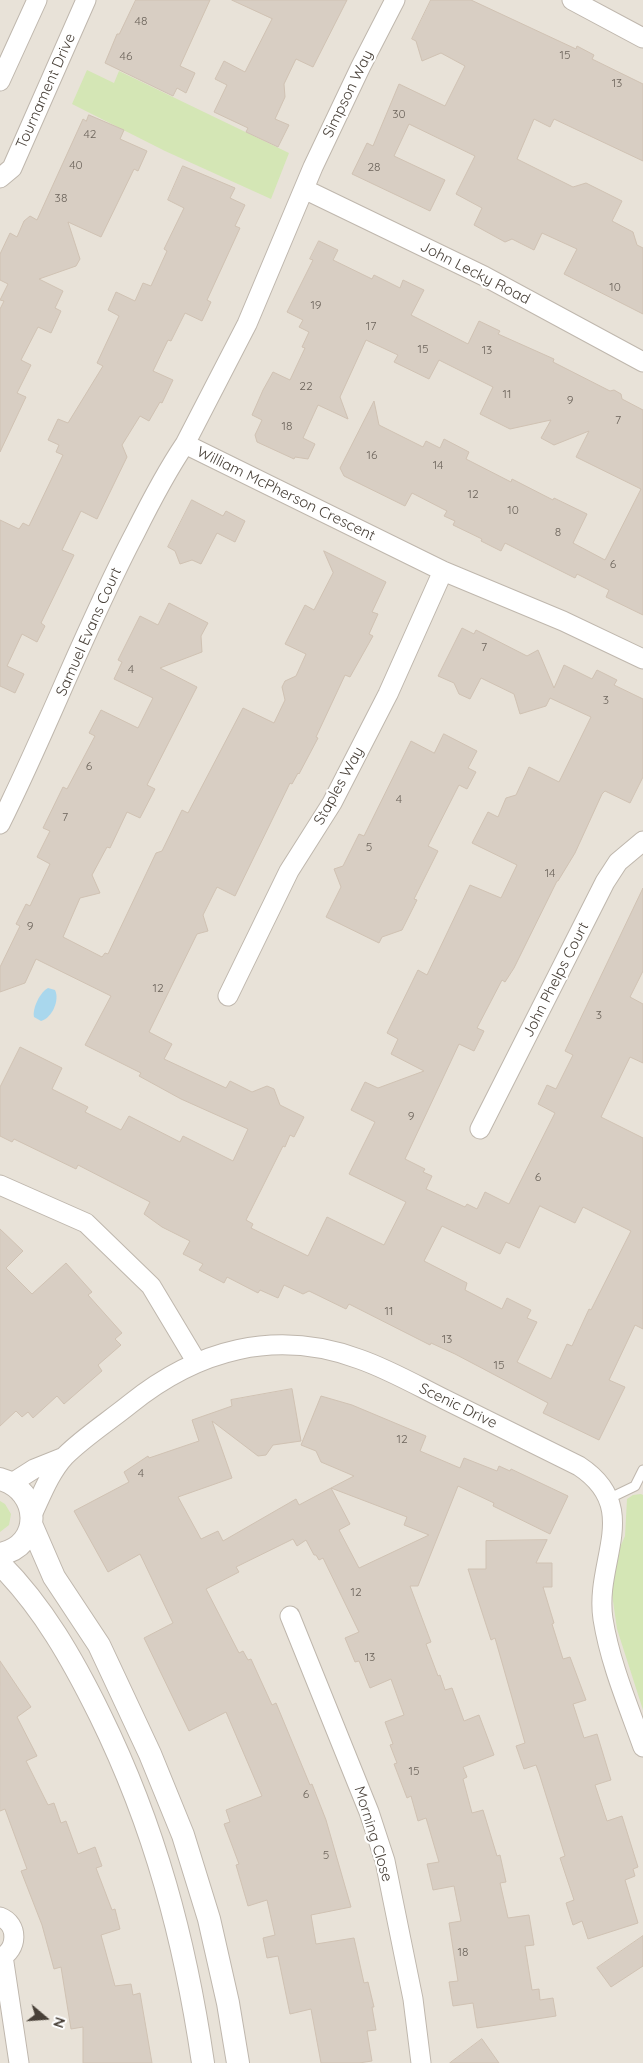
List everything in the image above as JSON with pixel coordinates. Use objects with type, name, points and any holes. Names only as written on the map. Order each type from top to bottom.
[{"type":"street","points":[[0,81],[37,0]]},
{"type":"street","name":"Tournament Drive","points":[[0,178],[12,168],[86,0]]},
{"type":"street","name":"Simpson Way","points":[[304,188],[361,66],[395,0]]},
{"type":"street","points":[[572,0],[643,38]]},
{"type":"street","name":"John Lecky Road","points":[[304,188],[484,276],[643,362]]},
{"type":"street","name":"William McPherson Crescent","points":[[304,188],[247,324],[185,444],[443,571],[563,621],[643,659]]},
{"type":"street","name":"Samuel Evans Court","points":[[0,824],[45,730],[106,590],[157,490],[185,444]]},
{"type":"street","name":"Staples Way","points":[[228,996],[289,871],[332,803],[388,694],[443,571]]},
{"type":"street","name":"John Phelps Court","points":[[480,1129],[605,882],[618,862],[643,841]]},
{"type":"street","points":[[0,1185],[86,1223],[151,1286],[196,1361]]},
{"type":"street","name":"Scenic Drive","points":[[5,1480],[65,1456],[142,1394],[196,1361],[255,1346],[274,1345],[316,1348],[358,1358],[580,1466],[598,1480],[610,1498],[615,1512],[616,1526],[602,1595],[603,1618],[614,1665],[643,1747]]},
{"type":"street","name":"Scenic Drive","points":[[31,1520],[55,1470],[65,1456]]},
{"type":"street","points":[[5,1480],[26,1497],[31,1520],[54,1577],[99,1645],[150,1754],[183,1835],[209,1919],[228,2002],[238,2063]]},
{"type":"street","points":[[0,1554],[13,1550],[22,1543],[31,1520]]},
{"type":"street","points":[[0,1564],[30,1595],[80,1674],[121,1758],[165,1879],[182,1944],[203,2063]]},
{"type":"street","name":"Morning Close","points":[[290,1616],[369,1812],[385,1861],[413,1999],[421,2063]]},
{"type":"street","points":[[0,1917],[10,1923],[14,1937],[9,1951],[2,1957],[19,2063]]},
{"type":"lane","points":[[610,1498],[629,1491],[641,1483],[643,1470]]},
{"type":"shaded area","points":[[0,0],[643,0],[643,2063],[0,2063]]},
{"type":"green space","points":[[87,70],[114,83],[119,71],[289,153],[271,199],[165,151],[72,104]]},
{"type":"green space","points":[[633,1495],[643,1495],[643,1710],[617,1629],[611,1587],[618,1552],[625,1536],[627,1499]]},
{"type":"green space","points":[[0,1501],[5,1504],[11,1514],[9,1525],[0,1532]]},
{"type":"water","points":[[48,988],[55,990],[56,1003],[52,1013],[41,1021],[34,1017],[35,1005]]},
{"type":"building","points":[[136,0],[210,0],[180,66],[195,73],[186,93],[177,88],[173,96],[105,63],[117,34],[119,34]]},
{"type":"building","points":[[232,0],[347,0],[313,67],[296,59],[284,84],[285,97],[275,119],[289,125],[278,147],[246,132],[248,128],[214,112],[227,85],[215,79],[224,61],[245,72],[272,19]]},
{"type":"building","points":[[431,0],[471,0],[576,49],[577,46],[594,55],[592,59],[643,84],[643,161],[554,119],[550,127],[534,119],[517,159],[573,187],[586,183],[622,201],[612,221],[633,232],[637,245],[643,248],[643,314],[564,274],[577,249],[542,233],[534,250],[512,239],[505,242],[474,225],[482,208],[456,194],[475,156],[409,124],[394,156],[445,180],[430,211],[352,174],[367,143],[373,146],[399,84],[445,106],[465,66],[441,53],[422,61],[416,41],[412,39]]},
{"type":"building","points":[[89,115],[124,130],[120,139],[147,151],[138,171],[134,169],[101,237],[68,222],[80,259],[76,266],[39,279],[63,291],[55,308],[61,311],[51,333],[38,327],[21,360],[31,365],[17,393],[26,397],[0,452],[0,309],[4,301],[0,300],[8,284],[0,280],[0,254],[10,233],[17,237],[24,221],[30,216],[37,220],[83,119],[86,121]]},
{"type":"building","points":[[183,166],[235,188],[230,198],[245,205],[235,226],[240,228],[207,300],[211,302],[202,321],[185,313],[171,341],[168,340],[153,371],[173,380],[162,403],[160,402],[149,421],[140,416],[122,445],[127,457],[97,519],[81,511],[62,550],[74,555],[41,623],[45,626],[37,642],[22,634],[7,666],[24,674],[15,693],[0,686],[0,520],[19,529],[23,523],[29,526],[63,455],[56,452],[59,445],[48,440],[58,419],[68,423],[103,366],[97,363],[119,316],[108,310],[116,292],[135,301],[143,283],[151,286],[167,251],[164,249],[184,208],[168,200]]},
{"type":"building","points":[[319,241],[338,250],[333,260],[372,279],[374,275],[400,288],[403,280],[424,290],[411,315],[468,344],[479,321],[500,331],[498,334],[554,359],[553,362],[610,391],[614,390],[621,394],[622,399],[643,410],[643,615],[606,597],[609,590],[577,574],[575,578],[505,543],[501,551],[481,541],[482,539],[453,525],[455,521],[444,516],[447,511],[412,493],[405,506],[344,476],[340,468],[374,401],[379,425],[423,447],[426,441],[440,448],[444,439],[469,452],[466,459],[511,482],[512,479],[553,500],[554,498],[587,514],[573,543],[605,560],[641,489],[576,457],[589,431],[554,445],[541,438],[551,420],[510,429],[480,414],[493,387],[439,360],[429,379],[394,362],[398,355],[366,340],[340,397],[348,419],[318,405],[303,438],[315,444],[308,459],[295,457],[294,459],[257,442],[255,435],[262,420],[252,415],[263,390],[273,372],[290,380],[305,348],[302,347],[309,332],[299,327],[303,320],[287,312],[313,260],[310,259]]},
{"type":"building","points":[[192,500],[223,516],[226,511],[245,521],[235,542],[217,533],[201,564],[192,560],[180,564],[175,551],[168,547]]},
{"type":"building","points":[[324,551],[386,582],[372,612],[378,614],[369,634],[373,636],[350,677],[345,675],[316,737],[318,738],[299,774],[292,784],[290,783],[235,896],[217,887],[203,915],[208,931],[197,934],[149,1032],[172,1044],[164,1059],[226,1088],[230,1081],[252,1092],[267,1086],[274,1089],[280,1105],[304,1117],[294,1137],[290,1135],[285,1147],[283,1146],[246,1220],[253,1224],[251,1228],[308,1256],[327,1217],[384,1245],[406,1202],[349,1174],[375,1122],[351,1110],[365,1082],[378,1088],[424,1071],[391,1054],[398,1039],[387,1033],[418,970],[427,975],[470,885],[501,898],[517,865],[472,843],[488,812],[498,817],[506,798],[516,795],[529,767],[559,782],[591,717],[550,698],[546,706],[520,714],[514,694],[481,678],[470,699],[459,694],[454,683],[438,676],[462,628],[474,634],[476,630],[527,656],[538,650],[554,688],[564,665],[592,679],[597,670],[617,680],[614,685],[643,699],[643,777],[630,803],[605,791],[602,794],[575,853],[557,881],[514,968],[505,982],[502,980],[477,1028],[484,1031],[474,1051],[459,1044],[405,1159],[425,1169],[423,1172],[432,1176],[426,1189],[465,1207],[467,1204],[477,1209],[485,1192],[509,1204],[555,1113],[538,1104],[547,1085],[556,1089],[573,1055],[565,1051],[643,888],[643,971],[630,997],[643,1004],[643,1063],[630,1057],[601,1117],[643,1138],[643,1329],[635,1325],[609,1380],[625,1387],[599,1440],[543,1413],[548,1403],[455,1354],[431,1343],[430,1345],[349,1304],[346,1309],[309,1291],[303,1294],[284,1285],[278,1298],[260,1290],[258,1293],[227,1277],[224,1283],[199,1270],[203,1264],[183,1254],[190,1241],[162,1227],[144,1214],[150,1202],[78,1165],[76,1169],[14,1139],[12,1142],[0,1136],[0,1087],[20,1047],[62,1068],[52,1089],[88,1107],[85,1112],[121,1130],[129,1116],[180,1142],[183,1136],[233,1161],[248,1129],[181,1099],[139,1076],[141,1073],[85,1045],[111,996],[36,959],[25,983],[0,992],[0,967],[20,926],[16,924],[26,904],[30,906],[50,864],[37,857],[50,831],[43,828],[63,787],[67,789],[95,736],[89,733],[101,710],[138,728],[153,698],[114,679],[122,662],[118,660],[140,616],[158,625],[169,603],[208,623],[201,636],[202,652],[160,668],[197,687],[147,785],[155,789],[140,818],[127,812],[110,848],[107,847],[92,875],[100,893],[80,898],[63,937],[102,957],[105,953],[108,954],[156,853],[162,851],[182,810],[188,813],[243,708],[274,723],[285,700],[282,687],[285,681],[296,676],[306,654],[285,644],[305,605],[314,610],[333,573]],"holes":[[[540,1206],[575,1223],[583,1207],[631,1231],[591,1310],[589,1309],[572,1346],[567,1344],[551,1379],[517,1362],[537,1322],[527,1318],[531,1310],[507,1298],[502,1309],[465,1290],[467,1283],[424,1261],[442,1226],[500,1254],[506,1242],[519,1248]]]},
{"type":"building","points":[[444,734],[477,751],[468,768],[476,772],[467,789],[459,785],[428,846],[438,851],[414,899],[417,900],[402,930],[382,937],[379,943],[326,917],[341,887],[334,869],[343,866],[359,834],[364,836],[411,741],[434,753]]},
{"type":"building","points":[[0,1229],[23,1251],[6,1268],[32,1294],[66,1263],[92,1292],[88,1295],[122,1333],[115,1339],[121,1345],[98,1365],[102,1371],[64,1404],[57,1396],[33,1418],[28,1412],[22,1417],[16,1411],[0,1426]]},
{"type":"building","points":[[292,1389],[301,1441],[273,1445],[266,1455],[258,1456],[212,1421],[232,1478],[178,1497],[201,1539],[218,1531],[223,1541],[296,1499],[299,1505],[331,1488],[354,1476],[321,1462],[316,1451],[301,1445],[321,1396],[352,1405],[426,1436],[420,1451],[460,1468],[464,1458],[497,1471],[499,1466],[510,1471],[511,1469],[568,1496],[550,1534],[493,1506],[494,1503],[458,1486],[418,1586],[410,1586],[431,1642],[426,1644],[438,1676],[440,1675],[445,1690],[452,1688],[464,1721],[479,1715],[494,1755],[463,1767],[467,1777],[463,1779],[472,1813],[483,1810],[497,1856],[500,1855],[506,1882],[500,1883],[508,1918],[529,1915],[534,1945],[525,1946],[532,1990],[539,1989],[540,2000],[553,1998],[556,2016],[477,2028],[473,2003],[453,2006],[449,1982],[458,1981],[449,1923],[461,1921],[454,1886],[433,1890],[427,1864],[439,1862],[426,1818],[418,1821],[411,1796],[407,1798],[394,1764],[397,1763],[390,1745],[393,1744],[385,1722],[404,1715],[391,1679],[370,1688],[359,1661],[355,1662],[345,1638],[359,1632],[323,1558],[319,1560],[314,1555],[306,1540],[297,1546],[293,1539],[236,1567],[239,1572],[206,1589],[239,1653],[243,1651],[248,1660],[251,1659],[272,1705],[276,1703],[326,1820],[351,1907],[311,1915],[316,1944],[354,1938],[364,1983],[368,1982],[374,2007],[372,2007],[376,2030],[367,2031],[372,2061],[321,2063],[311,2009],[290,2014],[278,1956],[267,1958],[263,1938],[275,1935],[267,1900],[248,1906],[236,1865],[239,1864],[224,1824],[230,1822],[226,1810],[262,1796],[226,1712],[189,1731],[144,1638],[173,1623],[140,1554],[108,1572],[74,1511],[129,1482],[124,1472],[148,1456],[149,1458],[199,1441],[192,1420],[232,1406],[231,1400]],"holes":[[[331,1488],[407,1517],[404,1525],[429,1535],[359,1568],[339,1530],[350,1524]]]},
{"type":"building","points":[[547,1540],[536,1563],[552,1563],[552,1587],[543,1587],[554,1623],[552,1624],[563,1659],[570,1657],[586,1700],[573,1704],[584,1738],[597,1734],[611,1780],[595,1785],[607,1821],[622,1816],[638,1867],[633,1869],[635,1876],[625,1880],[638,1923],[588,1939],[582,1921],[573,1925],[566,1903],[574,1900],[560,1858],[565,1856],[536,1765],[524,1769],[516,1746],[525,1743],[495,1638],[491,1640],[468,1569],[486,1569],[486,1541]]},
{"type":"building","points":[[0,1661],[31,1707],[17,1717],[37,1756],[26,1761],[48,1805],[54,1803],[61,1823],[66,1821],[78,1854],[95,1847],[102,1866],[96,1868],[112,1910],[115,1909],[120,1929],[101,1935],[115,1986],[131,1984],[133,1995],[140,1993],[152,2063],[83,2063],[83,2027],[71,2029],[61,1967],[54,1969],[42,1925],[21,1871],[27,1869],[5,1809],[0,1811]]},
{"type":"building","points":[[643,1936],[643,1966],[611,1987],[597,1968]]},
{"type":"building","points":[[482,2039],[499,2063],[450,2063]]}]
